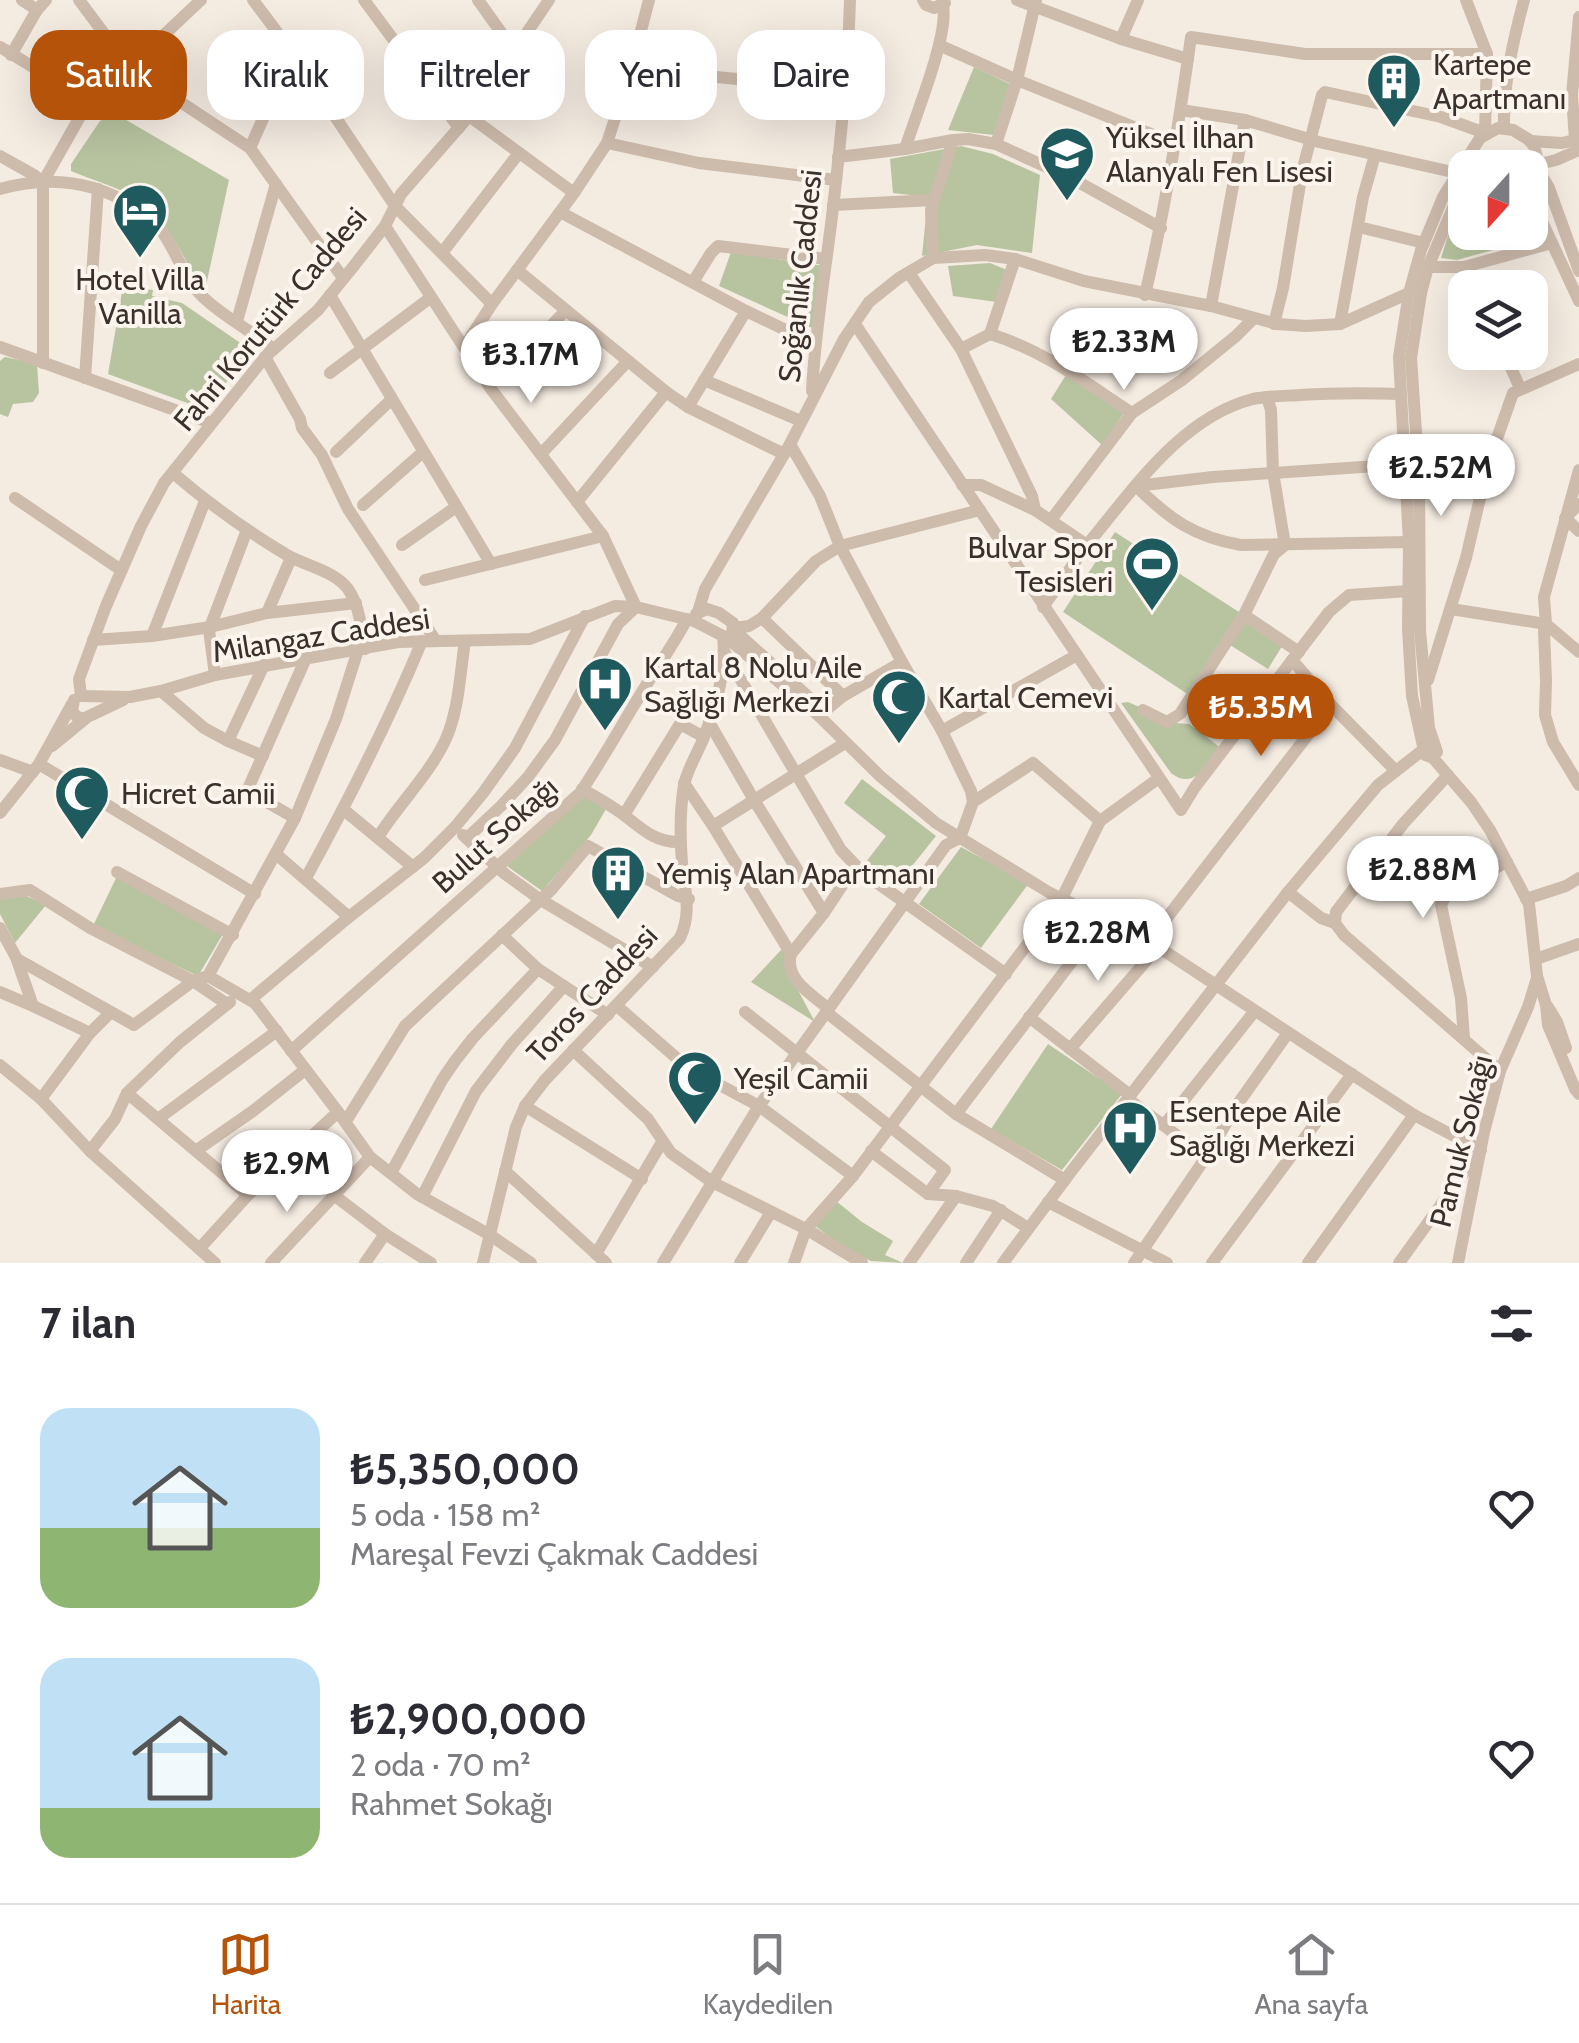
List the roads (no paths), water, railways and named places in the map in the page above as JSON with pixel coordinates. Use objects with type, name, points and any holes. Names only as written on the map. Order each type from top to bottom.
[{"type":"street","points":[[22,0],[41,5],[6,51],[30,65]]},
{"type":"street","points":[[79,0],[102,30]]},
{"type":"street","points":[[169,30],[201,0]]},
{"type":"street","points":[[253,0],[275,30]]},
{"type":"street","points":[[364,0],[459,128]]},
{"type":"street","points":[[478,0],[499,30]]},
{"type":"street","points":[[641,30],[649,0]]},
{"type":"street","name":"Soğanlık Caddesi","points":[[848,30],[850,0]]},
{"type":"street","points":[[904,149],[946,18],[945,3],[930,7],[922,0]]},
{"type":"street","points":[[1017,0],[1035,3],[1121,39],[1188,59]]},
{"type":"street","points":[[1121,39],[1138,0]]},
{"type":"street","points":[[1466,0],[1487,54],[1486,133],[1474,150]]},
{"type":"street","points":[[1504,128],[1508,73],[1524,0]]},
{"type":"street","name":"Fahri Korutürk Caddesi","points":[[527,30],[542,3]]},
{"type":"street","points":[[996,144],[1017,80],[1035,3]]},
{"type":"street","points":[[1578,143],[1572,95],[1579,16]]},
{"type":"street","points":[[1480,32],[1508,73]]},
{"type":"street","points":[[1145,295],[1176,144],[1191,37],[1305,54],[1487,54]]},
{"type":"street","points":[[939,44],[1176,144]]},
{"type":"street","points":[[1274,324],[1302,172],[1325,92],[1440,117],[1486,133],[1513,130],[1535,150]]},
{"type":"street","points":[[187,105],[250,148],[344,278]]},
{"type":"street","points":[[1181,110],[1246,120],[1311,140],[1448,171]]},
{"type":"street","points":[[43,363],[42,182],[78,120]]},
{"type":"street","points":[[250,148],[262,120]]},
{"type":"street","points":[[337,120],[394,206],[492,304]]},
{"type":"street","name":"Fahri Korutürk Caddesi","points":[[79,699],[79,679],[93,640],[156,497],[269,353],[318,310],[384,226],[401,194],[466,120]]},
{"type":"street","points":[[475,120],[574,193]]},
{"type":"street","points":[[470,338],[574,193],[607,143],[615,120]]},
{"type":"street","name":"Soğanlık Caddesi","points":[[696,615],[706,589],[812,399],[842,120]]},
{"type":"street","points":[[1211,306],[1246,120]]},
{"type":"street","points":[[933,258],[931,210],[953,140]]},
{"type":"street","points":[[838,157],[953,140],[996,144],[1072,178],[1161,228]]},
{"type":"street","points":[[1530,142],[1578,143]]},
{"type":"street","points":[[607,143],[699,163],[836,180]]},
{"type":"street","points":[[1548,164],[1578,143]]},
{"type":"street","points":[[442,254],[520,153]]},
{"type":"street","points":[[1340,324],[1363,197],[1375,155]]},
{"type":"street","points":[[0,156],[42,182]]},
{"type":"street","points":[[0,189],[23,182],[67,181],[98,188],[155,221],[202,296],[254,332],[269,353],[302,428],[322,455],[348,509],[429,641],[306,878]]},
{"type":"street","points":[[236,322],[276,184]]},
{"type":"street","points":[[1548,187],[1579,270]]},
{"type":"street","points":[[86,378],[98,188]]},
{"type":"street","points":[[1448,188],[1424,243],[1399,357],[1412,696],[1430,753],[1481,816],[1526,898],[1548,1025],[1579,1094]]},
{"type":"street","points":[[833,205],[934,200]]},
{"type":"street","points":[[560,212],[815,344]]},
{"type":"street","points":[[1430,753],[1420,631],[1419,477],[1411,358],[1415,293],[1448,221]]},
{"type":"street","points":[[384,226],[491,389],[602,536],[636,607],[618,624],[554,740],[528,777],[467,838]]},
{"type":"street","points":[[1359,227],[1424,243]]},
{"type":"street","points":[[1548,234],[1579,301]]},
{"type":"street","points":[[1428,267],[1464,267],[1552,243]]},
{"type":"street","points":[[693,282],[718,246],[826,258]]},
{"type":"street","points":[[812,399],[869,302],[933,258],[986,255],[1015,259],[1084,281],[1211,306],[1274,324],[1340,324],[1415,293]]},
{"type":"street","points":[[990,334],[1015,259]]},
{"type":"street","points":[[516,270],[666,392],[688,406],[787,449],[820,496],[840,546],[942,731],[973,802],[960,838],[946,846],[759,1106],[663,1263]]},
{"type":"street","points":[[909,273],[961,348],[1032,496],[1035,510]]},
{"type":"street","points":[[330,294],[491,564]]},
{"type":"street","points":[[330,373],[430,298]]},
{"type":"street","points":[[500,380],[566,310]]},
{"type":"street","points":[[688,406],[746,311]]},
{"type":"street","points":[[1050,520],[1132,413],[1182,380],[1253,320]]},
{"type":"street","points":[[854,324],[1181,810],[1329,612],[1349,596],[1409,591]]},
{"type":"street","points":[[961,348],[990,334],[1018,342],[1132,413]]},
{"type":"street","points":[[0,347],[211,424]]},
{"type":"street","points":[[541,454],[628,361]]},
{"type":"street","points":[[1425,689],[1466,558],[1492,450],[1512,393],[1579,364]]},
{"type":"street","points":[[1512,370],[1520,388]]},
{"type":"street","points":[[704,380],[801,421]]},
{"type":"street","points":[[577,502],[666,392]]},
{"type":"street","points":[[1043,608],[1087,545],[1158,459],[1221,412],[1267,397],[1400,394]]},
{"type":"street","points":[[1267,397],[1284,545]]},
{"type":"street","points":[[336,452],[392,399]]},
{"type":"street","points":[[363,504],[423,452]]},
{"type":"street","points":[[1136,486],[1194,478],[1406,464]]},
{"type":"street","points":[[17,960],[134,1025],[194,981],[208,976],[295,818],[361,650],[356,603],[348,589],[247,530],[173,473]]},
{"type":"street","points":[[1578,478],[1544,597],[1544,632],[1545,715],[1553,742],[1579,785]]},
{"type":"street","points":[[962,485],[981,485],[1035,510],[1087,545]]},
{"type":"street","points":[[1136,486],[1163,513],[1204,536],[1240,545],[1409,542]]},
{"type":"street","points":[[15,498],[121,570]]},
{"type":"street","points":[[152,636],[205,500]]},
{"type":"street","points":[[1565,518],[1579,504]]},
{"type":"street","points":[[402,545],[456,507]]},
{"type":"street","points":[[730,633],[762,618],[816,561],[840,546],[980,510]]},
{"type":"street","points":[[1565,518],[1579,532]]},
{"type":"street","points":[[214,675],[210,626],[247,530]]},
{"type":"street","points":[[425,580],[602,536]]},
{"type":"street","points":[[1143,710],[1167,722],[1180,714],[1244,616],[1274,554],[1284,545]]},
{"type":"street","points":[[267,613],[291,558]]},
{"type":"street","points":[[93,640],[152,636],[267,613],[356,603]]},
{"type":"street","name":"Milangaz Caddesi","points":[[0,813],[36,768],[79,699],[130,697],[214,675],[398,642],[530,639],[615,606],[696,615],[730,633],[936,823],[1062,898],[1153,944],[1414,1114],[1480,1150]]},
{"type":"street","points":[[1451,609],[1546,624],[1579,652]]},
{"type":"street","name":"Bulut Sokağı","points":[[292,1050],[582,789],[696,615]]},
{"type":"street","points":[[90,1151],[115,1118],[127,1092],[180,1042],[227,1004],[244,998],[413,867],[454,827],[515,748],[585,616]]},
{"type":"street","points":[[1244,616],[1295,656],[1331,705],[1394,770]]},
{"type":"street","points":[[762,618],[843,696]]},
{"type":"street","name":"Toros Caddesi","points":[[483,1263],[516,1127],[525,1106],[544,1080],[680,938],[686,926],[689,899],[680,842],[684,783],[710,722],[730,633]]},
{"type":"street","points":[[378,836],[444,743],[452,724],[465,641]]},
{"type":"street","points":[[724,653],[841,850],[905,903],[1006,974]]},
{"type":"street","points":[[942,731],[1077,655]]},
{"type":"street","points":[[295,818],[247,791],[306,658]]},
{"type":"street","points":[[819,716],[843,696],[902,662]]},
{"type":"street","points":[[228,740],[264,665]]},
{"type":"street","points":[[161,691],[204,728],[263,756]]},
{"type":"street","name":"Milangaz Caddesi","points":[[47,751],[88,716],[130,697]]},
{"type":"street","points":[[79,699],[73,714],[79,718],[88,716]]},
{"type":"street","points":[[1070,1049],[1331,705]]},
{"type":"street","points":[[710,722],[824,913]]},
{"type":"street","points":[[624,815],[680,724],[704,737]]},
{"type":"street","points":[[714,826],[845,743]]},
{"type":"street","points":[[1003,1263],[1288,892],[1378,785],[1408,759],[1430,753]]},
{"type":"street","points":[[0,760],[36,768],[255,894]]},
{"type":"street","points":[[973,802],[1033,764],[1100,822]]},
{"type":"street","points":[[1335,924],[1336,912],[1403,824],[1448,775]]},
{"type":"street","points":[[794,1263],[806,1229],[853,1176],[1062,898],[1100,822],[1159,778]]},
{"type":"street","points":[[684,783],[790,954]]},
{"type":"street","points":[[582,789],[657,839],[680,842]]},
{"type":"street","points":[[344,810],[413,867]]},
{"type":"street","points":[[454,827],[497,867],[541,900],[653,968]]},
{"type":"street","points":[[200,1248],[248,1196],[342,1116],[405,1026],[541,900],[588,846],[689,899]]},
{"type":"street","points":[[276,854],[349,917]]},
{"type":"street","points":[[1464,1038],[1461,998],[1441,905],[1447,892],[1508,862]]},
{"type":"street","points":[[856,866],[790,954],[792,975],[827,1010],[920,1087],[956,1114],[1065,1180]]},
{"type":"street","points":[[117,872],[232,935]]},
{"type":"street","points":[[1526,898],[1579,878]]},
{"type":"street","points":[[0,894],[30,890],[90,928],[194,981],[227,1004]]},
{"type":"street","points":[[1288,892],[1335,924],[1500,1071]]},
{"type":"street","points":[[956,1114],[1104,918]]},
{"type":"street","points":[[0,928],[17,960],[33,1006]]},
{"type":"street","points":[[502,935],[538,969],[613,1010],[688,1068],[759,1106],[853,1176]]},
{"type":"street","points":[[1536,959],[1579,944]]},
{"type":"street","points":[[390,1173],[455,1061],[538,969]]},
{"type":"street","points":[[208,976],[255,1003],[370,1157],[422,1197],[532,1263]]},
{"type":"street","name":"Pamuk Sokağı","points":[[1458,1263],[1500,1071],[1538,976]]},
{"type":"street","points":[[422,1197],[476,1091],[564,986]]},
{"type":"street","points":[[0,992],[90,1033]]},
{"type":"street","points":[[1546,1006],[1557,1022],[1579,1080]]},
{"type":"street","points":[[41,1099],[90,1033],[111,1012]]},
{"type":"street","points":[[745,1012],[944,1170],[928,1194]]},
{"type":"street","points":[[1165,1124],[1254,1012]]},
{"type":"street","points":[[1029,1017],[1206,1156]]},
{"type":"street","points":[[158,1119],[277,1030]]},
{"type":"street","points":[[1134,1263],[1288,1034]]},
{"type":"street","points":[[1566,1050],[1579,1040]]},
{"type":"street","points":[[573,1050],[648,1119],[671,1153],[712,1182],[806,1229],[861,1263]]},
{"type":"street","points":[[0,1064],[215,1263]]},
{"type":"street","points":[[197,1150],[305,1070]]},
{"type":"street","points":[[1212,1263],[1352,1074]]},
{"type":"street","points":[[127,1092],[248,1196]]},
{"type":"street","points":[[525,1106],[642,1178]]},
{"type":"street","points":[[1308,1263],[1414,1114]]},
{"type":"street","points":[[505,1170],[601,1259],[662,1142]]},
{"type":"street","points":[[1400,1263],[1480,1150]]},
{"type":"street","points":[[872,1151],[928,1194],[956,1196],[1001,1210],[1028,1228]]},
{"type":"street","points":[[271,1263],[370,1157]]},
{"type":"street","points":[[334,1196],[431,1263]]},
{"type":"street","points":[[909,1263],[956,1196]]},
{"type":"street","points":[[1048,1202],[1167,1263]]},
{"type":"street","points":[[966,1263],[1001,1210]]},
{"type":"street","points":[[740,1263],[771,1212]]},
{"type":"street","points":[[365,1263],[385,1234]]},
{"type":"place","name":"Kartepe Apartmanı","points":[[1394,130]]},
{"type":"place","name":"Yüksel İlhan Alanyalı Fen Lisesi","points":[[1067,203]]},
{"type":"place","name":"Hotel Villa Vanilla","points":[[140,260]]},
{"type":"place","name":"Bulvar Spor Tesisleri","points":[[1152,613]]},
{"type":"place","name":"Kartal 8 Nolu Aile Sağlığı Merkezi","points":[[605,733]]},
{"type":"place","name":"Kartal Cemevi","points":[[899,746]]},
{"type":"place","name":"Hicret Camii","points":[[82,842]]},
{"type":"place","name":"Yemiş Alan Apartmanı","points":[[618,922]]},
{"type":"place","name":"Yeşil Camii","points":[[695,1127]]},
{"type":"place","name":"Esentepe Aile Sağlığı Merkezi","points":[[1130,1177]]}]
